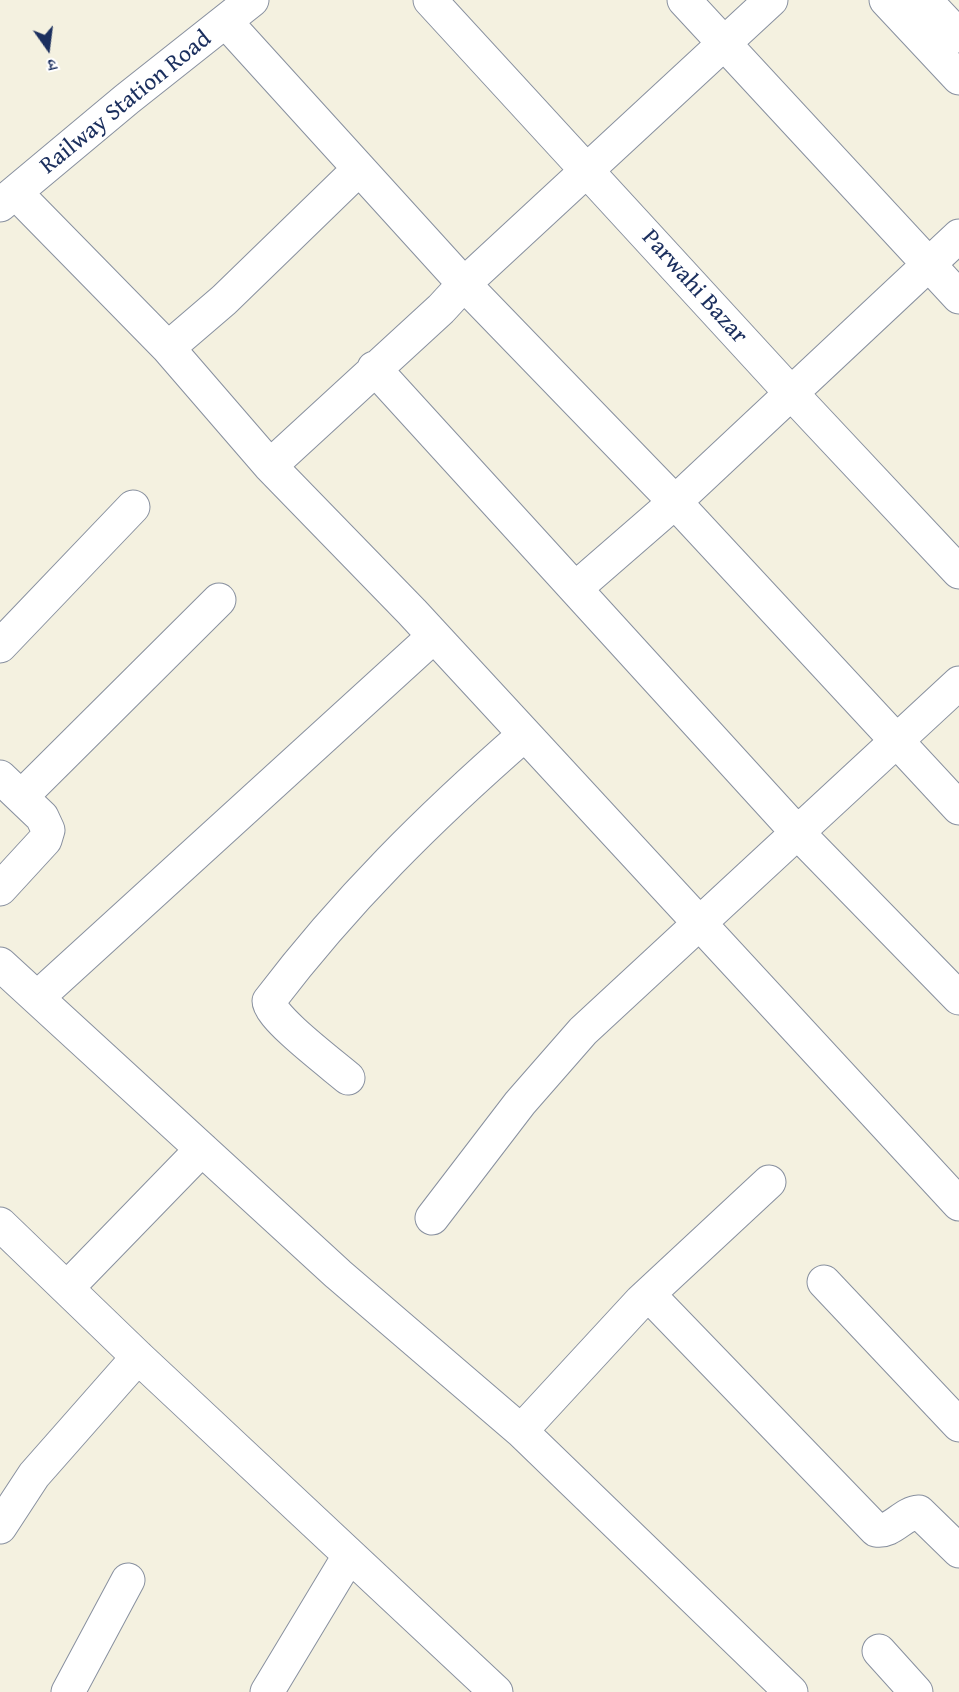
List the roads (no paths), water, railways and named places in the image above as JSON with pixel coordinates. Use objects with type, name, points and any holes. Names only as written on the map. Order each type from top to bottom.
[{"type":"street","name":"Railway Station Road","points":[[8,199],[127,99],[252,0]]},
{"type":"street","name":"Parwahi Bazar","points":[[430,0],[791,393],[959,572]]},
{"type":"street","points":[[684,0],[722,44],[959,297]]},
{"type":"street","points":[[270,466],[771,0]]},
{"type":"street","points":[[886,0],[959,78]]},
{"type":"street","points":[[925,0],[959,36]]},
{"type":"street","points":[[226,22],[464,284],[675,502],[959,808]]},
{"type":"street","points":[[168,348],[217,307],[359,170]]},
{"type":"street","points":[[8,199],[168,348],[270,466],[433,637],[959,1204]]},
{"type":"street","points":[[576,588],[675,502],[959,236]]},
{"type":"street","points":[[374,368],[796,831],[959,998]]},
{"type":"street","points":[[0,646],[133,507]]},
{"type":"street","points":[[0,889],[45,840],[48,830],[42,817],[11,786],[219,600]]},
{"type":"street","points":[[38,996],[433,637]]},
{"type":"street","points":[[432,1218],[520,1103],[583,1031],[700,925],[796,831],[959,683]]},
{"type":"street","points":[[348,1077],[282,1021],[271,1009],[269,1001],[361,889],[456,795],[524,735]]},
{"type":"street","points":[[0,964],[38,996],[338,1274],[521,1431],[791,1692]]},
{"type":"street","points":[[67,1288],[202,1149]]},
{"type":"street","points":[[521,1431],[649,1295],[769,1182]]},
{"type":"street","points":[[0,1224],[138,1357],[496,1692]]},
{"type":"street","points":[[824,1282],[959,1425]]},
{"type":"street","points":[[649,1295],[876,1530],[885,1530],[911,1513],[919,1512],[959,1551]]},
{"type":"street","points":[[0,1527],[34,1475],[138,1357]]},
{"type":"street","points":[[267,1692],[349,1556]]},
{"type":"street","points":[[68,1692],[128,1580]]},
{"type":"street","points":[[879,1651],[916,1692]]}]
